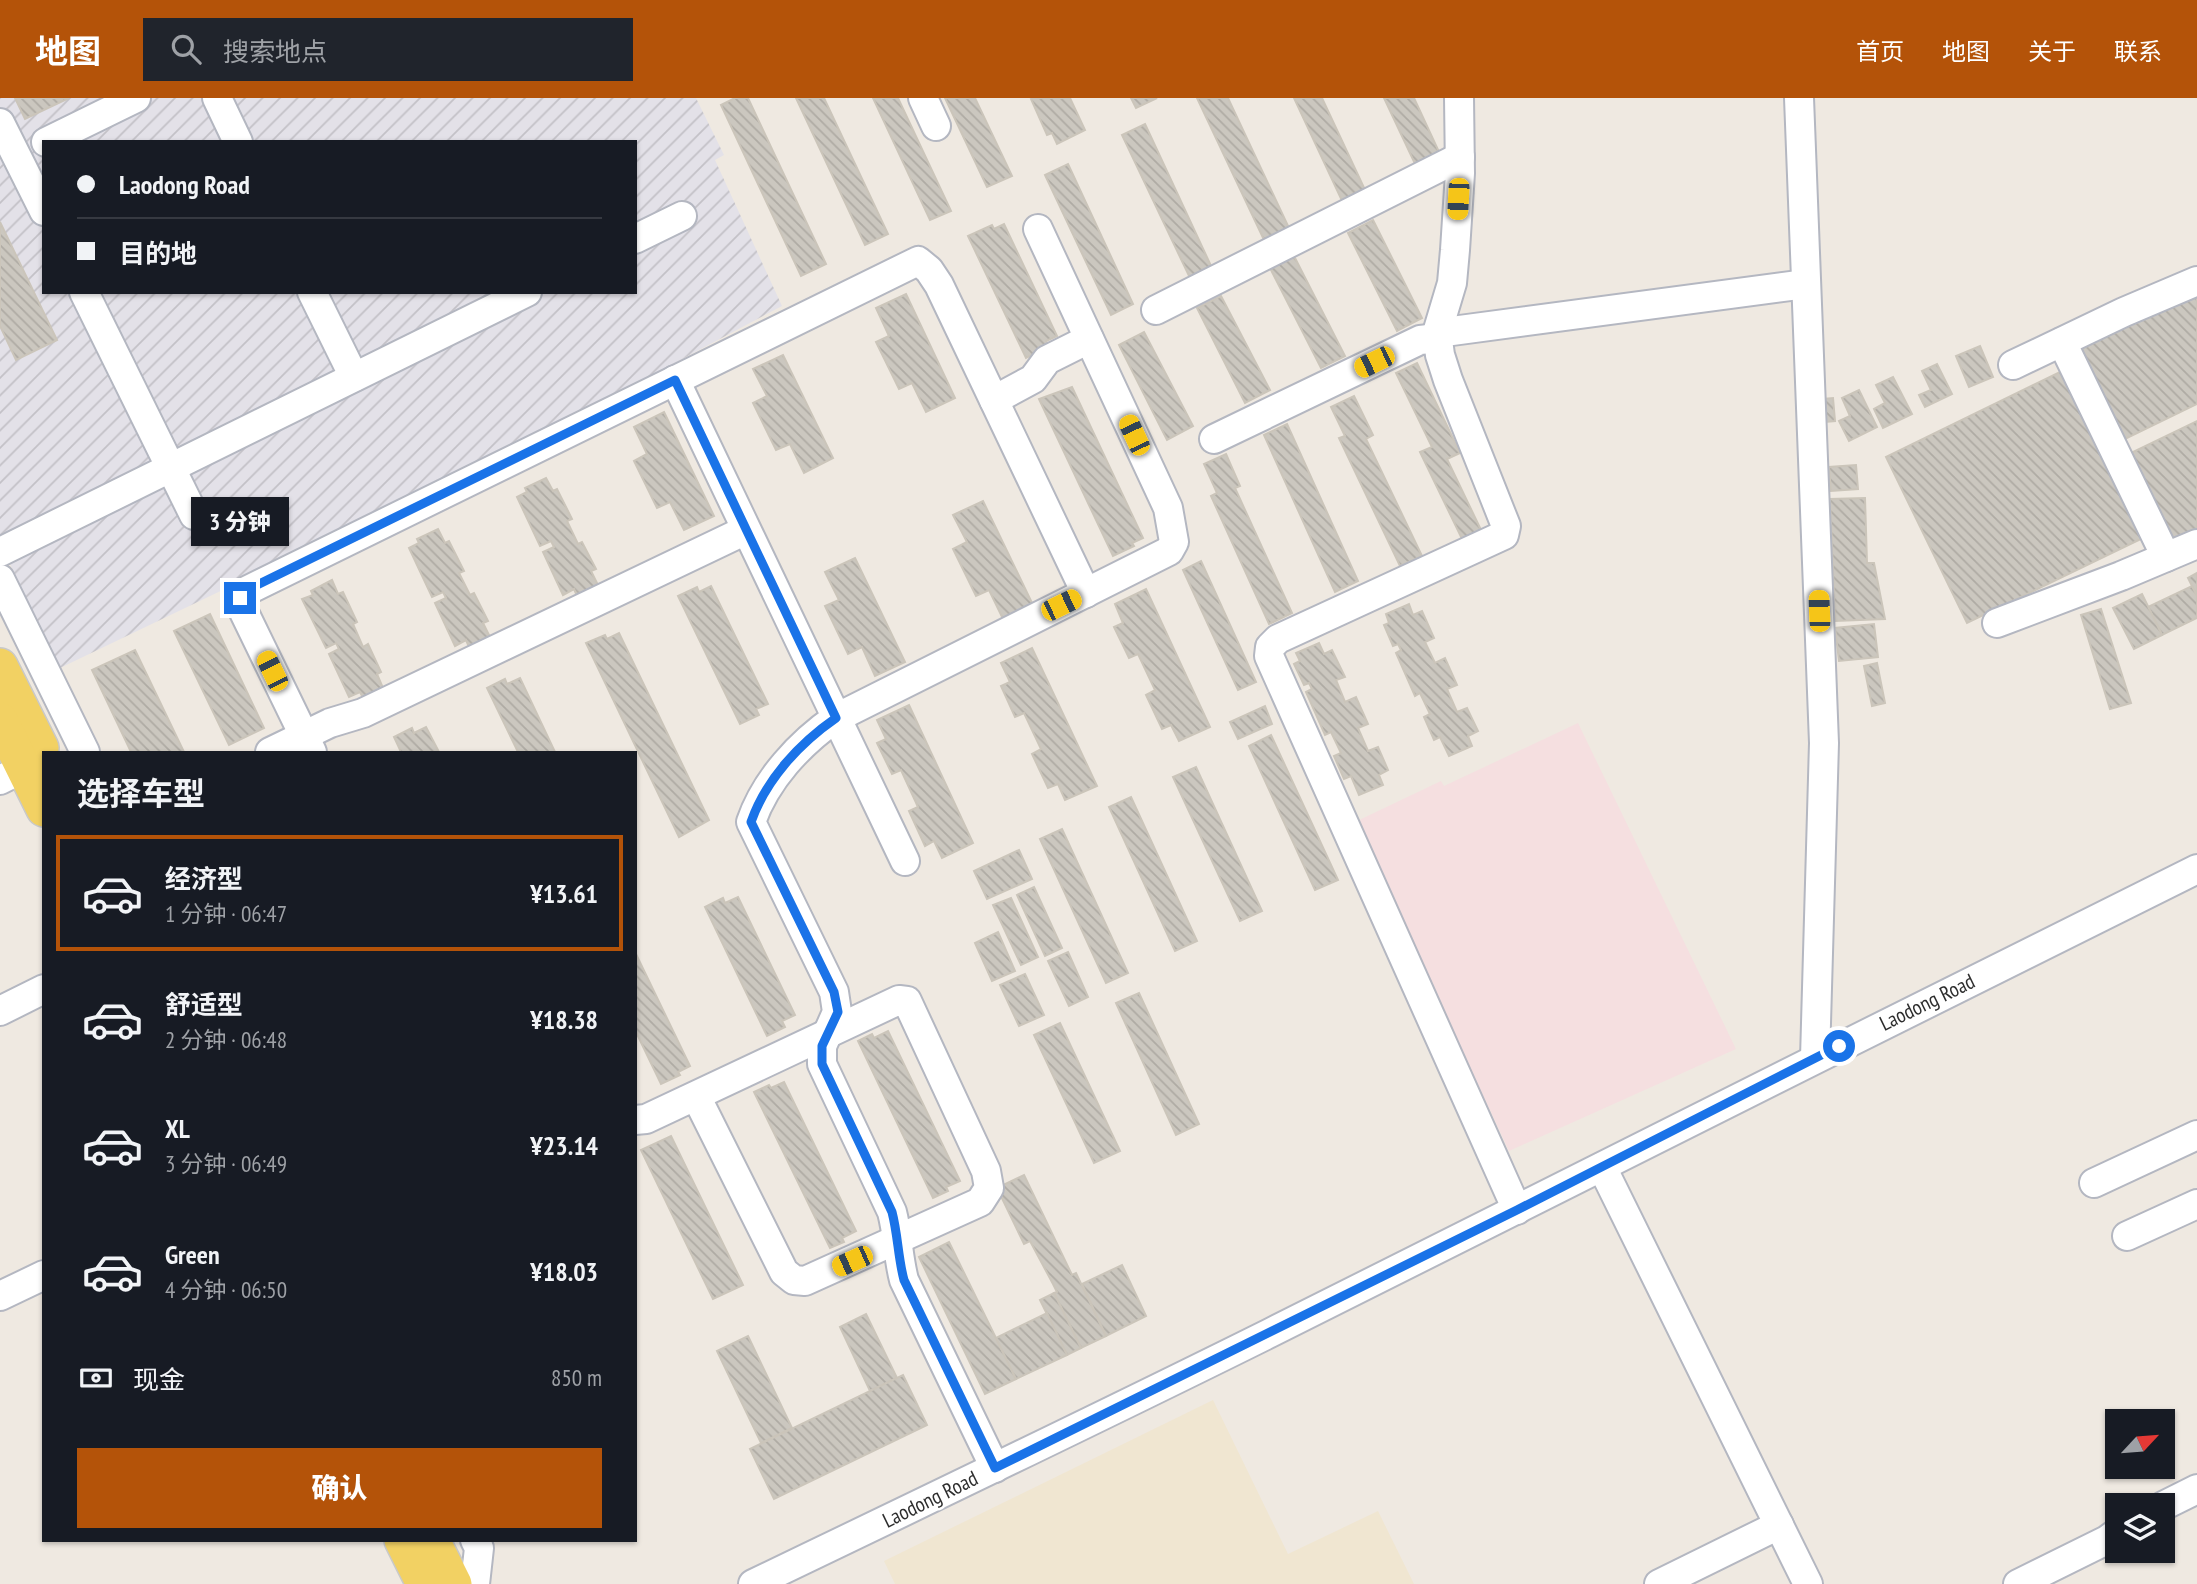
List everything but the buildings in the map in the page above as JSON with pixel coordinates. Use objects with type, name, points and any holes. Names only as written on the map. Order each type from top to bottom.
[{"type":"main road","points":[[0,666],[23,768]]},
{"type":"main road","points":[[0,720],[42,805]]},
{"type":"main road","points":[[403,1542],[424,1584]]},
{"type":"main road","points":[[433,1542],[454,1584]]},
{"type":"street","points":[[49,140],[136,98]]},
{"type":"street","points":[[217,98],[237,140]]},
{"type":"street","points":[[923,98],[936,125]]},
{"type":"street","points":[[1460,98],[1460,157],[1452,283],[1437,336],[1448,380],[1506,526],[1504,535],[1279,639],[1270,647],[1269,656],[1517,1210]]},
{"type":"street","points":[[1799,98],[1824,743],[1815,1058]]},
{"type":"street","points":[[0,123],[42,207]]},
{"type":"street","points":[[17,156],[42,144]]},
{"type":"street","points":[[1156,310],[1460,157]]},
{"type":"street","points":[[637,238],[682,216]]},
{"type":"street","points":[[995,1468],[904,1280],[892,1212],[822,1064],[822,1046],[838,1012],[834,992],[751,822],[766,789],[783,767],[815,733],[836,718],[1170,551],[1174,542],[1168,508],[1038,229]]},
{"type":"street","points":[[308,744],[241,606],[240,598],[244,592],[918,261],[929,270],[939,285],[1086,593]]},
{"type":"street","points":[[2013,365],[2124,312],[2197,281]]},
{"type":"street","points":[[1214,439],[1420,340],[1807,284]]},
{"type":"street","points":[[85,294],[194,515]]},
{"type":"street","points":[[313,294],[354,377]]},
{"type":"street","points":[[0,552],[523,294]]},
{"type":"street","points":[[994,400],[1033,379],[1047,360],[1089,339]]},
{"type":"street","points":[[2062,341],[2166,557]]},
{"type":"street","points":[[675,380],[905,861]]},
{"type":"street","points":[[275,751],[308,744],[330,723],[376,707],[746,530]]},
{"type":"street","points":[[1997,623],[2197,544]]},
{"type":"street","points":[[0,579],[85,751]]},
{"type":"street","name":"Laodong Road","points":[[753,1584],[995,1468],[1517,1210],[1815,1058],[2197,869]]},
{"type":"street","points":[[0,1011],[42,990]]},
{"type":"street","points":[[637,1120],[646,1119],[899,1000],[907,1001],[986,1171],[989,1188],[980,1202],[805,1281],[794,1280],[784,1272],[696,1096]]},
{"type":"street","points":[[2094,1182],[2197,1135]]},
{"type":"street","points":[[1602,1167],[1808,1584]]},
{"type":"street","points":[[2127,1236],[2197,1204]]},
{"type":"street","points":[[0,1296],[42,1276]]},
{"type":"street","points":[[2175,1500],[2197,1489]]},
{"type":"street","points":[[1658,1584],[1779,1525]]},
{"type":"street","points":[[2018,1584],[2105,1541]]},
{"type":"street","points":[[475,1584],[479,1548],[476,1542]]},
{"type":"shaded area","points":[[0,98],[696,98],[724,155],[715,160],[782,306],[652,375],[655,383],[60,668],[0,543]]},
{"type":"shaded area","points":[[1578,723],[1736,1049],[1509,1151],[1355,822],[1441,781],[1444,786]]},
{"type":"shaded area","points":[[1213,1400],[1288,1554],[1378,1511],[1414,1584],[895,1584],[884,1561]]},
{"type":"route","points":[[240,598],[253,587],[675,380],[836,718],[815,733],[783,767],[766,789],[751,822],[834,992],[838,1012],[822,1046],[822,1064],[892,1212],[904,1280],[995,1468],[1517,1210],[1839,1046]]}]
